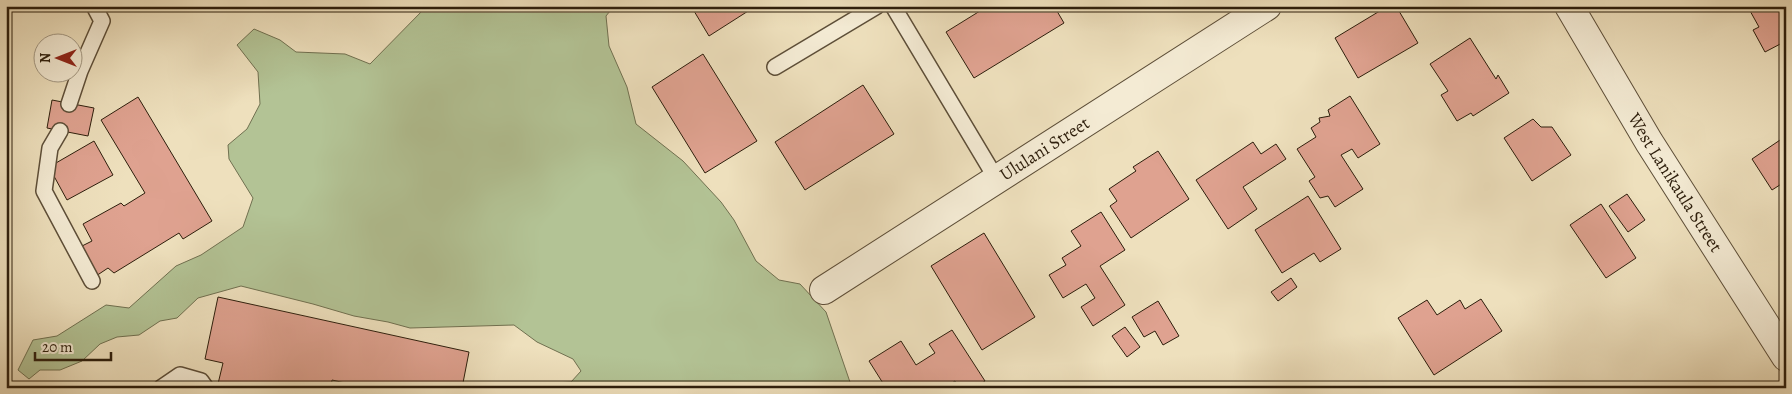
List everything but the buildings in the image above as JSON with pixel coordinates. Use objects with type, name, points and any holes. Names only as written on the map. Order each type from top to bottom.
[{"type":"street","name":"Ululani Street","points":[[824,290],[1267,6]]},
{"type":"street","name":"West Lanikaula Street","points":[[1569,6],[1649,142],[1786,357]]},
{"type":"lane","points":[[69,104],[80,71],[102,21],[94,6]]},
{"type":"lane","points":[[775,67],[877,6]]},
{"type":"lane","points":[[893,6],[997,180]]},
{"type":"lane","points":[[60,131],[50,148],[44,191],[92,281]]},
{"type":"lane","points":[[161,388],[180,375],[201,381],[206,388]]},
{"type":"green space","points":[[429,6],[614,6],[606,16],[609,46],[627,87],[636,124],[683,161],[721,202],[734,220],[756,261],[779,280],[800,284],[826,312],[852,388],[506,388],[508,386],[571,382],[581,371],[573,359],[537,342],[514,325],[410,328],[354,316],[241,286],[198,298],[177,318],[160,321],[139,335],[117,337],[100,344],[82,361],[60,370],[40,370],[29,379],[18,370],[33,340],[57,336],[106,305],[129,308],[176,266],[201,255],[243,227],[253,198],[229,159],[228,145],[247,129],[260,104],[258,72],[237,45],[254,29],[280,40],[296,52],[345,54],[370,64]]}]
